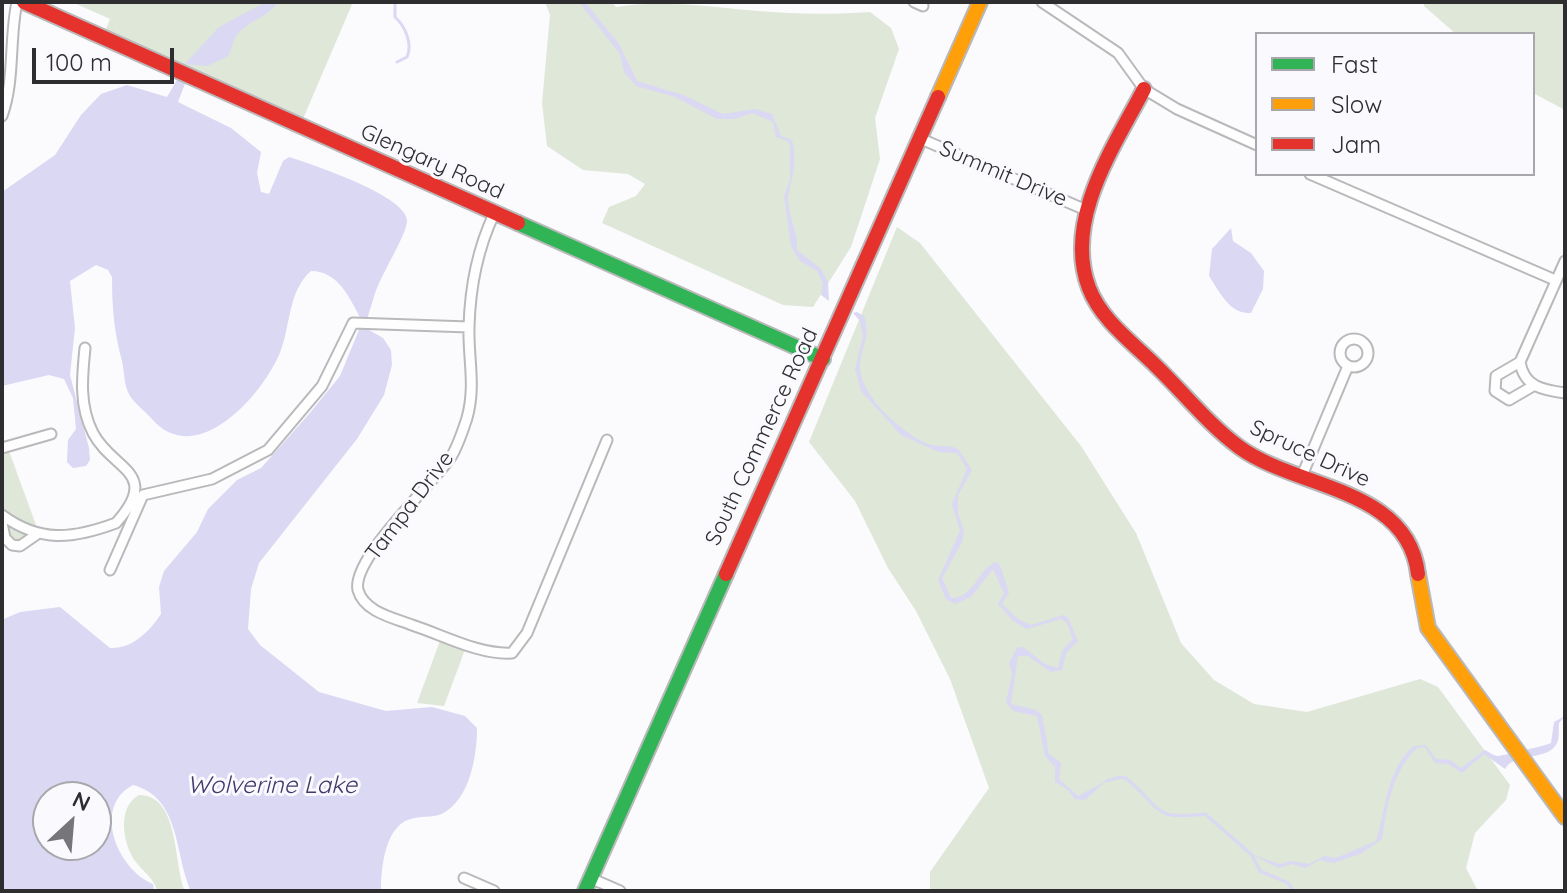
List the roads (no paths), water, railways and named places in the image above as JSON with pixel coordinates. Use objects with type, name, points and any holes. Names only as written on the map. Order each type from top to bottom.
[{"type":"street","points":[[2,116],[8,99],[11,32],[17,2]]},
{"type":"street","name":"Glengary Road","points":[[24,2],[823,359]]},
{"type":"street","name":"South Commerce Road","points":[[587,884],[980,2]]},
{"type":"street","points":[[1042,2],[1118,53],[1144,89],[1177,109],[1255,144]]},
{"type":"street","name":"Spruce Drive","points":[[1144,89],[1086,210],[1080,261],[1086,285],[1099,309],[1228,438],[1257,458],[1374,508],[1405,534],[1414,552],[1419,606],[1426,624],[1565,817]]},
{"type":"street","name":"Summit Drive","points":[[919,138],[1086,210]]},
{"type":"street","points":[[1315,176],[1555,280]]},
{"type":"street","name":"Tampa Drive","points":[[494,214],[475,276],[469,327],[473,381],[465,424],[452,455],[374,550],[360,573],[357,588],[370,607],[491,652],[512,653],[527,633],[607,440]]},
{"type":"street","points":[[1533,386],[1509,400],[1495,391],[1496,376],[1520,362],[1565,261]]},
{"type":"street","points":[[2,515],[36,535],[54,536],[116,523],[143,495],[212,479],[268,450],[322,386],[353,323],[469,327]]},
{"type":"street","points":[[85,348],[82,396],[93,434],[133,475],[135,486],[132,507],[110,570]]},
{"type":"street","points":[[1520,362],[1523,373],[1533,386],[1565,393]]},
{"type":"street","points":[[1301,478],[1348,366]]},
{"type":"street","points":[[2,448],[51,434]]},
{"type":"street","points":[[2,523],[5,538],[12,545],[20,546],[36,535]]},
{"type":"street","points":[[464,878],[494,891]]},
{"type":"street","points":[[587,884],[620,891]]},
{"type":"water","points":[[266,2],[278,2],[238,34],[227,57],[207,66],[185,64],[219,27]]},
{"type":"water","points":[[579,2],[585,2],[619,44],[637,81],[683,95],[723,114],[755,109],[772,114],[781,136],[792,140],[794,166],[788,199],[797,250],[821,269],[828,282],[829,301],[821,295],[823,284],[817,271],[800,261],[791,246],[784,196],[790,180],[790,145],[788,141],[776,137],[773,122],[752,113],[735,119],[717,119],[675,97],[636,86],[624,72],[620,54]]},
{"type":"water","name":"Wolverine Lake","points":[[178,78],[186,81],[178,102],[231,128],[261,152],[257,173],[261,192],[269,194],[283,161],[289,157],[375,191],[402,210],[407,220],[376,291],[368,319],[369,330],[383,338],[391,350],[392,365],[384,395],[357,439],[259,563],[251,589],[248,629],[260,645],[319,692],[386,711],[432,707],[465,716],[477,728],[476,751],[461,796],[441,814],[414,818],[397,828],[387,847],[381,891],[191,891],[168,814],[149,792],[133,785],[120,795],[113,808],[114,838],[129,866],[153,884],[154,891],[2,891],[4,619],[20,612],[60,607],[110,648],[126,646],[139,638],[161,614],[159,587],[164,571],[197,532],[208,509],[237,480],[261,468],[340,376],[362,321],[336,281],[321,272],[311,271],[293,300],[279,355],[242,408],[206,432],[187,436],[168,432],[130,396],[115,330],[112,277],[108,270],[96,265],[70,281],[75,328],[70,375],[90,460],[86,466],[73,468],[67,462],[68,440],[76,429],[73,398],[64,379],[49,375],[2,386],[2,192],[55,155],[81,115],[101,94],[127,85],[167,97]]},
{"type":"water","points":[[1231,228],[1233,241],[1251,253],[1264,271],[1263,289],[1251,313],[1231,306],[1209,276],[1212,249]]},
{"type":"water","points":[[853,313],[864,316],[867,329],[860,364],[861,376],[874,400],[895,422],[918,439],[932,445],[958,449],[972,470],[958,495],[958,514],[964,530],[962,542],[942,578],[951,598],[965,594],[995,562],[1000,565],[1009,593],[1002,604],[1018,619],[1031,625],[1063,615],[1068,618],[1078,641],[1066,653],[1062,670],[1051,672],[1028,656],[1018,656],[1011,704],[1036,710],[1042,715],[1049,754],[1061,763],[1059,779],[1078,796],[1106,781],[1085,800],[1075,799],[1067,789],[1055,782],[1055,767],[1045,756],[1037,716],[1013,711],[1006,702],[1012,674],[1009,663],[1017,648],[1023,647],[1045,664],[1058,668],[1062,651],[1073,639],[1067,623],[1061,619],[1027,629],[1012,620],[998,604],[1004,593],[993,569],[971,597],[955,604],[946,599],[938,580],[960,531],[952,504],[967,469],[957,453],[939,452],[901,435],[861,391],[855,369],[863,336],[860,321]]},
{"type":"water","points":[[1565,716],[1559,723],[1558,741],[1553,749],[1516,760],[1505,769],[1484,754],[1462,773],[1448,764],[1435,763],[1425,747],[1417,748],[1396,779],[1382,839],[1360,854],[1333,863],[1320,860],[1305,868],[1292,864],[1279,868],[1250,854],[1280,864],[1290,861],[1309,864],[1324,856],[1336,858],[1376,841],[1392,778],[1414,746],[1426,745],[1436,759],[1450,760],[1461,768],[1485,750],[1497,756],[1551,743],[1554,722]]},
{"type":"waterway","points":[[395,2],[395,17],[405,30],[409,47],[407,57],[397,62]]},
{"type":"waterway","points":[[1106,781],[1121,777],[1127,779],[1166,814],[1205,814],[1252,855],[1260,871],[1288,883],[1294,891]]}]
